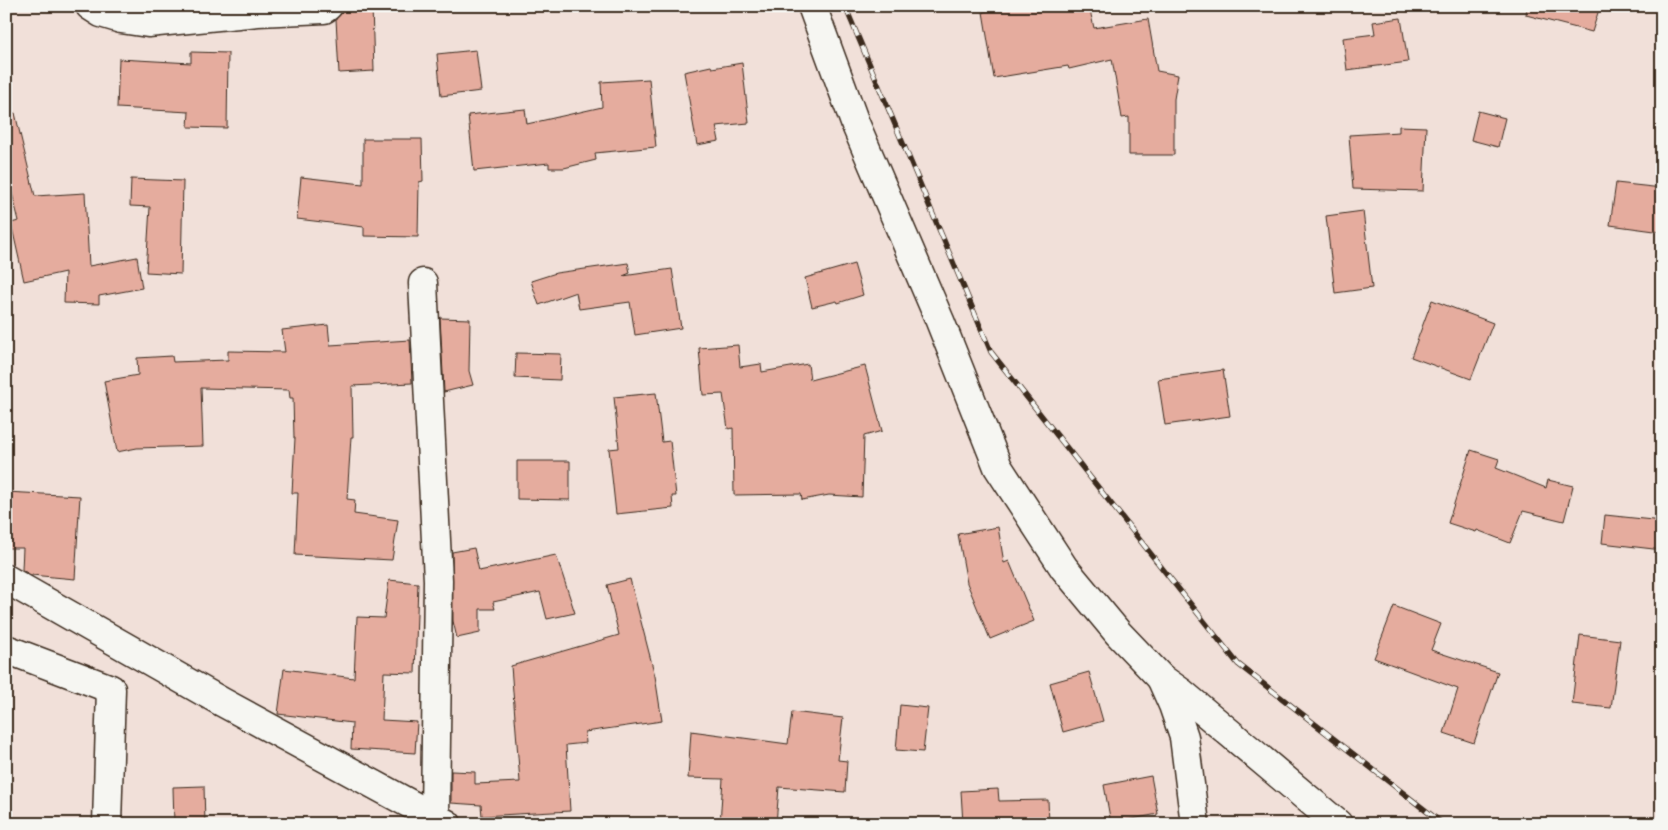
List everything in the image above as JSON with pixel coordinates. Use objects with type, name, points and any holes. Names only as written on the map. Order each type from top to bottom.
[{"type":"street","points":[[90,6],[101,13],[121,19],[148,23],[258,12],[324,9],[328,6]]},
{"type":"street","points":[[812,6],[855,123],[940,321],[998,467],[1064,568],[1118,633],[1160,678],[1182,693],[1338,824]]},
{"type":"street","points":[[6,579],[214,698],[441,820],[438,580],[423,283]]},
{"type":"street","points":[[6,649],[111,689],[107,824]]},
{"type":"street","points":[[1160,678],[1184,737],[1195,824]]},
{"type":"building","points":[[343,6],[372,6],[374,71],[339,73],[336,19],[342,13]]},
{"type":"building","points":[[1015,6],[1089,6],[1094,28],[1148,19],[1157,71],[1178,75],[1174,99],[1174,155],[1129,155],[1129,117],[1122,118],[1112,59],[1069,69],[1068,66],[994,78],[983,12]]},
{"type":"building","points":[[1527,6],[1600,6],[1592,32],[1526,15]]},
{"type":"building","points":[[1401,18],[1408,62],[1347,70],[1343,38],[1375,34],[1373,22]]},
{"type":"building","points":[[476,50],[481,91],[441,96],[437,54]]},
{"type":"building","points":[[191,52],[228,53],[227,128],[188,127],[189,112],[117,108],[119,59],[191,63]]},
{"type":"building","points":[[742,63],[749,123],[716,126],[719,141],[697,145],[684,72],[711,66],[712,68]]},
{"type":"building","points":[[649,79],[656,147],[595,153],[596,160],[564,168],[549,168],[549,163],[474,171],[468,115],[525,109],[527,124],[602,107],[601,82]]},
{"type":"building","points":[[1478,111],[1505,118],[1498,147],[1471,140]]},
{"type":"building","points":[[15,113],[35,196],[85,193],[89,266],[137,257],[142,288],[99,296],[99,304],[64,303],[65,272],[24,281],[11,223],[19,221],[6,169],[6,114]]},
{"type":"building","points":[[1399,126],[1426,127],[1423,191],[1353,189],[1349,135],[1399,132]]},
{"type":"building","points":[[363,139],[422,139],[423,181],[419,182],[418,237],[364,236],[364,227],[297,219],[301,177],[363,184]]},
{"type":"building","points":[[131,179],[183,181],[181,274],[146,272],[150,207],[130,206]]},
{"type":"building","points":[[1616,183],[1662,188],[1662,232],[1610,225]]},
{"type":"building","points":[[1363,211],[1372,288],[1335,293],[1326,216]]},
{"type":"building","points":[[628,263],[630,273],[623,276],[672,269],[681,328],[635,335],[630,302],[579,309],[576,292],[539,305],[531,281],[556,273]]},
{"type":"building","points":[[854,264],[863,295],[838,303],[837,301],[812,307],[805,278]]},
{"type":"building","points":[[1432,300],[1493,323],[1471,379],[1411,357]]},
{"type":"building","points":[[440,318],[470,319],[469,371],[473,385],[444,392]]},
{"type":"building","points":[[328,325],[330,345],[410,340],[412,383],[352,386],[353,437],[351,437],[347,499],[355,500],[354,514],[398,520],[392,560],[295,555],[298,493],[292,493],[295,438],[293,398],[290,398],[289,390],[201,388],[203,446],[137,448],[117,452],[104,381],[138,375],[137,358],[172,356],[173,362],[228,360],[228,351],[285,352],[282,330]]},
{"type":"building","points":[[738,345],[740,367],[761,364],[762,372],[808,364],[810,380],[865,366],[882,431],[864,436],[862,497],[829,495],[802,500],[801,494],[734,495],[733,428],[728,429],[723,394],[703,395],[699,348]]},
{"type":"building","points":[[516,353],[561,354],[560,380],[515,378]]},
{"type":"building","points":[[1223,370],[1230,416],[1165,425],[1158,379]]},
{"type":"building","points":[[656,393],[662,442],[670,441],[676,496],[672,496],[673,508],[616,514],[609,449],[619,448],[614,397]]},
{"type":"building","points":[[1471,450],[1499,459],[1496,468],[1546,488],[1548,480],[1573,486],[1564,521],[1523,511],[1510,543],[1477,530],[1476,532],[1448,523]]},
{"type":"building","points":[[517,461],[570,461],[570,500],[517,499]]},
{"type":"building","points":[[6,492],[80,496],[75,579],[31,575],[22,570],[23,548],[6,548]]},
{"type":"building","points":[[1605,515],[1662,521],[1662,550],[1602,543]]},
{"type":"building","points":[[998,527],[1004,563],[1009,561],[1034,621],[990,639],[967,583],[958,534]]},
{"type":"building","points":[[474,548],[479,571],[556,555],[575,613],[547,619],[540,592],[493,602],[495,609],[480,609],[480,633],[457,638],[453,621],[452,552]]},
{"type":"building","points":[[630,579],[655,676],[662,721],[585,732],[586,743],[566,745],[570,811],[482,816],[481,805],[451,803],[451,771],[475,772],[475,784],[520,782],[511,666],[619,635],[607,585]]},
{"type":"building","points":[[389,580],[418,583],[415,673],[384,672],[382,720],[417,722],[415,753],[351,749],[352,723],[278,714],[284,669],[354,678],[357,617],[384,618]]},
{"type":"building","points":[[1394,606],[1441,624],[1431,650],[1498,672],[1474,743],[1444,733],[1458,689],[1374,658]]},
{"type":"building","points":[[1580,635],[1620,640],[1611,708],[1572,704]]},
{"type":"building","points":[[1089,672],[1103,721],[1063,732],[1050,683]]},
{"type":"building","points":[[900,705],[928,708],[923,752],[896,750]]},
{"type":"building","points":[[792,712],[843,718],[838,760],[847,761],[845,792],[779,787],[776,824],[720,824],[723,779],[688,778],[691,731],[788,744]]},
{"type":"building","points":[[1151,776],[1158,814],[1111,823],[1104,785]]},
{"type":"building","points":[[204,786],[205,824],[174,824],[173,787]]},
{"type":"building","points":[[998,789],[999,801],[1048,800],[1049,824],[963,824],[961,791]]},
{"type":"railway","points":[[845,6],[991,352],[1238,664],[1443,824]]}]
